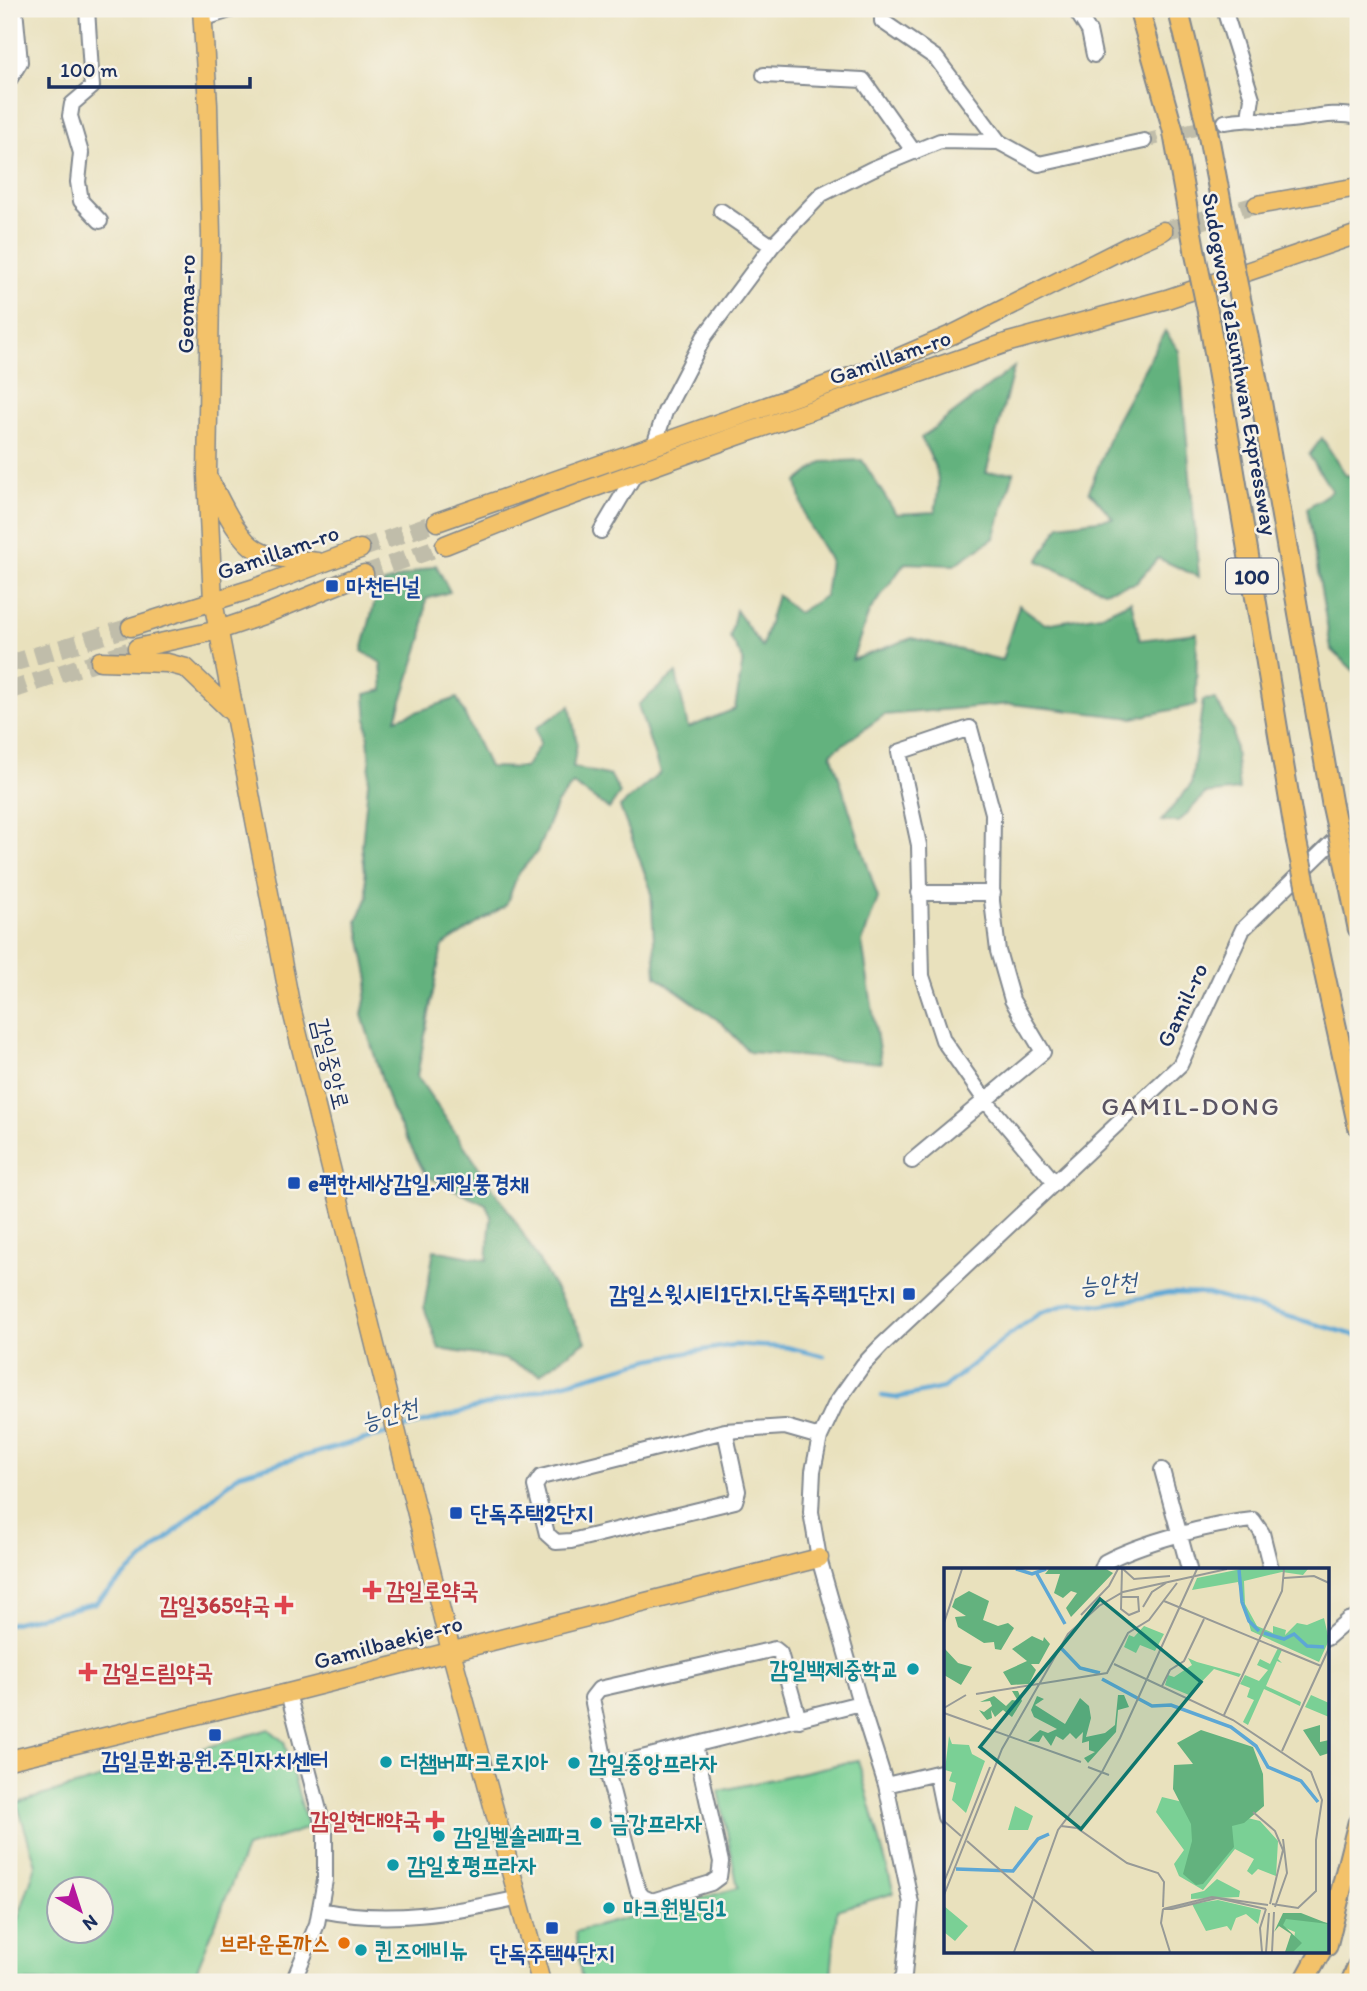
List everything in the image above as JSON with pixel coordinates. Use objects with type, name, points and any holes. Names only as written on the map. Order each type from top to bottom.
[{"type":"highway","name":"Sudogwon Je1sunhwan Expressway","points":[[1178,9],[1206,123],[1262,405],[1332,804],[1358,928]]},
{"type":"highway","name":"Sudogwon Je1sunhwan Expressway","points":[[1141,14],[1173,130],[1208,314],[1296,839],[1358,1126]]},
{"type":"highway","points":[[1328,1936],[1358,1823]]},
{"type":"highway","points":[[1304,1982],[1321,1952]]},
{"type":"highway","points":[[1315,1982],[1324,1952]]},
{"type":"highway","points":[[1351,1982],[1358,1965]]},
{"type":"main road","name":"Geoma-ro","points":[[202,14],[208,105],[211,235],[207,475],[213,601],[219,630]]},
{"type":"main road","points":[[1257,205],[1358,187]]},
{"type":"main road","name":"Gamillam-ro","points":[[437,522],[870,370],[956,333],[1163,231]]},
{"type":"main road","name":"Gamillam-ro","points":[[445,545],[551,503],[1009,342],[1167,299],[1358,234]]},
{"type":"main road","points":[[207,475],[224,509],[244,538],[257,550],[277,556],[321,562]]},
{"type":"main road","name":"Gamillam-ro","points":[[131,627],[255,588],[360,549]]},
{"type":"main road","points":[[137,648],[219,630],[364,574]]},
{"type":"main road","name":"감일중앙로","points":[[219,630],[290,1003],[451,1651],[541,1982]]},
{"type":"main road","points":[[100,661],[167,663],[186,668],[235,715]]},
{"type":"main road","name":"Gamilbaekje-ro","points":[[9,1760],[288,1693],[819,1558]]},
{"type":"street","points":[[9,80],[20,62],[15,9]]},
{"type":"street","points":[[87,9],[92,87],[72,104],[70,116],[81,153],[78,182],[81,201],[100,221]]},
{"type":"street","points":[[202,14],[233,9]]},
{"type":"street","points":[[882,9],[882,21],[936,58],[999,142],[1039,164],[1144,141]]},
{"type":"street","points":[[1075,9],[1089,31],[1094,55]]},
{"type":"street","points":[[1224,9],[1252,98],[1249,118]]},
{"type":"street","points":[[764,75],[863,80],[914,152]]},
{"type":"street","points":[[1225,122],[1249,118],[1275,121],[1345,113],[1358,117]]},
{"type":"street","points":[[654,445],[665,412],[704,337],[772,246],[822,194],[872,169],[940,141],[999,142]]},
{"type":"street","points":[[721,211],[772,246]]},
{"type":"street","points":[[601,531],[635,474]]},
{"type":"street","points":[[912,1161],[985,1100],[1043,1052],[1012,1000],[998,951],[993,893],[993,813],[970,728],[898,752],[919,845],[922,976],[943,1040],[985,1100],[1055,1183]]},
{"type":"street","name":"Gamil-ro","points":[[900,1982],[904,1975],[911,1903],[886,1786],[819,1558],[811,1512],[813,1472],[820,1437],[836,1403],[863,1365],[1180,1065],[1243,929],[1358,817]]},
{"type":"street","points":[[919,893],[993,893]]},
{"type":"street","points":[[726,1431],[738,1490],[735,1501],[571,1541],[556,1542],[547,1534],[535,1486],[541,1477],[726,1431],[785,1427],[820,1437]]},
{"type":"street","points":[[1162,1470],[1189,1568]]},
{"type":"street","points":[[1102,1568],[1105,1562],[1122,1552],[1180,1535],[1253,1520],[1262,1532],[1271,1568]]},
{"type":"street","points":[[1328,1637],[1348,1620],[1358,1617]]},
{"type":"street","points":[[695,1745],[721,1862],[719,1877],[711,1883],[652,1901],[638,1891],[606,1767],[592,1698],[599,1689],[775,1648],[780,1653],[799,1720]]},
{"type":"street","points":[[288,1693],[325,1833],[324,1880],[317,1924],[293,1982]]},
{"type":"street","points":[[606,1767],[860,1703]]},
{"type":"street","points":[[886,1786],[940,1772],[944,1808]]},
{"type":"street","points":[[320,1910],[352,1916],[390,1918],[463,1909],[520,1898]]},
{"type":"green space","points":[[1165,331],[1179,351],[1199,577],[1158,558],[1136,583],[1104,591],[1038,561],[1060,525],[1113,518],[1089,491],[1114,425]]},
{"type":"green space","points":[[1014,367],[986,473],[1014,472],[994,538],[954,565],[905,563],[869,612],[852,660],[912,638],[1002,660],[1019,605],[1045,624],[1101,615],[1131,601],[1140,640],[1197,633],[1196,705],[1133,718],[1011,704],[884,715],[831,753],[878,898],[862,942],[881,1063],[749,1052],[722,1023],[656,976],[651,890],[620,807],[660,773],[638,705],[676,673],[688,728],[735,709],[743,660],[730,637],[736,610],[762,647],[777,595],[798,613],[825,596],[830,560],[806,520],[797,482],[822,462],[862,460],[896,514],[935,512],[937,474],[921,438]]},
{"type":"green space","points":[[1322,438],[1346,475],[1358,477],[1358,675],[1331,649],[1307,508],[1332,491],[1309,455]]},
{"type":"green space","points":[[436,565],[450,592],[426,599],[422,638],[396,719],[457,698],[489,767],[525,768],[540,744],[536,728],[570,706],[577,743],[573,767],[611,776],[620,793],[609,809],[573,784],[557,803],[537,852],[518,874],[506,905],[442,946],[417,1076],[516,1222],[586,1341],[540,1374],[504,1359],[439,1349],[424,1307],[434,1250],[487,1260],[491,1217],[486,1204],[426,1176],[391,1108],[362,1015],[369,980],[357,921],[368,897],[362,846],[370,763],[365,694],[383,690],[381,663],[362,651],[379,585]]},
{"type":"green space","points":[[1215,699],[1233,730],[1239,790],[1205,794],[1179,822],[1161,821],[1191,785],[1203,700]]},
{"type":"green space","points":[[269,1729],[284,1742],[308,1828],[246,1848],[192,1982],[9,1982],[9,1932],[18,1919],[36,1865],[17,1803]]},
{"type":"green space","points":[[858,1760],[894,1893],[837,1910],[831,1976],[842,1982],[582,1982],[575,1932],[738,1888],[719,1791]]},
{"type":"waterway","name":"능안천","points":[[882,1396],[896,1398],[943,1388],[1040,1313],[1074,1302],[1101,1305],[1169,1293],[1208,1294],[1358,1336]]},
{"type":"waterway","name":"능안천","points":[[400,1429],[651,1359],[733,1345],[786,1347],[824,1356]]},
{"type":"waterway","name":"능안천","points":[[9,1624],[95,1603],[239,1474],[391,1432]]},
{"type":"tunnel","points":[[1144,141],[1225,122]]},
{"type":"tunnel","points":[[1163,231],[1257,205]]},
{"type":"tunnel","points":[[360,549],[437,522]]},
{"type":"tunnel","points":[[364,574],[445,545]]},
{"type":"tunnel","points":[[9,664],[131,627]]},
{"type":"tunnel","points":[[9,691],[137,648]]},
{"type":"place","name":"마천터널","points":[[332,586]]},
{"type":"place","name":"e편한세상감일.제일풍경채","points":[[294,1183]]},
{"type":"place","name":"감일스윗시티1단지.단독주택1단지","points":[[909,1294]]},
{"type":"place","name":"단독주택2단지","points":[[456,1513]]},
{"type":"place","name":"감일로약국","points":[[372,1590]]},
{"type":"place","name":"감일365약국","points":[[284,1605]]},
{"type":"place","name":"감일백제중학교","points":[[913,1669]]},
{"type":"place","name":"감일드림약국","points":[[88,1672]]},
{"type":"place","name":"감일문화공원.주민자치센터","points":[[215,1735]]},
{"type":"place","name":"더챔버파크로지아","points":[[386,1762]]},
{"type":"place","name":"감일중앙프라자","points":[[574,1763]]},
{"type":"place","name":"감일현대약국","points":[[435,1820]]},
{"type":"place","name":"금강프라자","points":[[596,1823]]},
{"type":"place","name":"감일벨솔레파크","points":[[439,1836]]},
{"type":"place","name":"감일호평프라자","points":[[393,1865]]},
{"type":"place","name":"마크원빌딩1","points":[[609,1908]]},
{"type":"place","name":"단독주택4단지","points":[[552,1928]]},
{"type":"place","name":"브라운돈까스","points":[[344,1943]]},
{"type":"place","name":"퀸즈에비뉴","points":[[361,1950]]},
{"type":"district","name":"GAMIL-DONG","points":[[1191,1106]]}]
